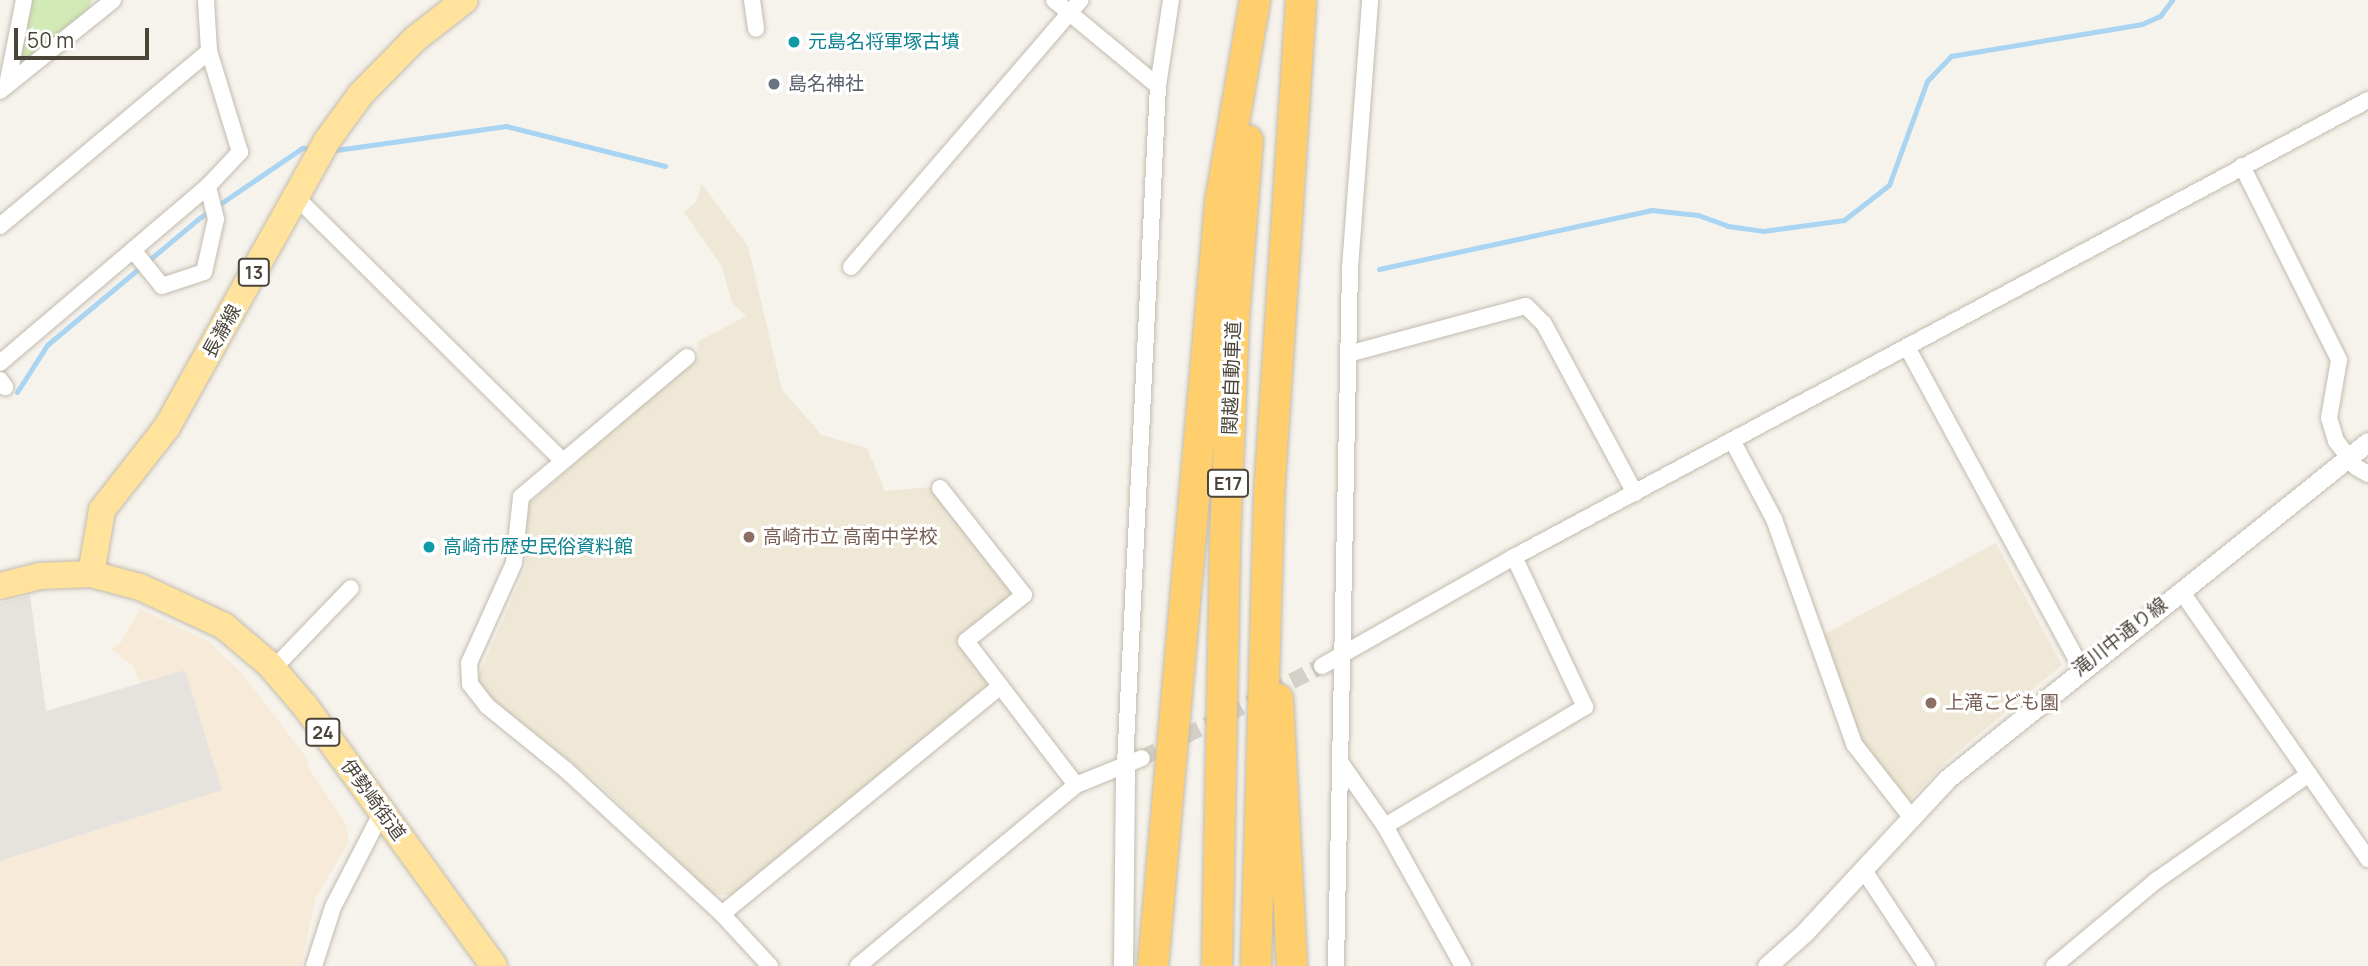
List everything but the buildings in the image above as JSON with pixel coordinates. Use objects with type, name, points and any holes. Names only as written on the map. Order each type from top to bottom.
[{"type":"highway","points":[[1153,966],[1220,203],[1257,0]]},
{"type":"highway","name":"関越自動車道","points":[[1217,966],[1218,758],[1234,317],[1257,0]]},
{"type":"highway","name":"E17","points":[[1256,966],[1269,496],[1301,0]]},
{"type":"highway","points":[[1269,496],[1292,966]]},
{"type":"main road","name":"長瀞線","points":[[91,574],[102,510],[167,427],[295,196],[361,94],[415,39],[465,0]]},
{"type":"main road","points":[[0,586],[40,576],[91,574]]},
{"type":"main road","name":"伊勢崎街道","points":[[91,574],[184,605],[223,626],[273,668],[494,966]]},
{"type":"street","points":[[4,88],[24,0]]},
{"type":"street","points":[[0,363],[208,186],[240,152],[209,51],[206,0]]},
{"type":"street","points":[[752,0],[756,29]]},
{"type":"street","points":[[1054,0],[1158,86]]},
{"type":"street","points":[[851,267],[1081,0]]},
{"type":"street","points":[[1123,966],[1134,762],[1158,86],[1171,0]]},
{"type":"street","points":[[1336,966],[1348,354],[1370,0]]},
{"type":"street","points":[[4,88],[109,1]]},
{"type":"street","points":[[0,226],[209,51]]},
{"type":"street","points":[[1322,666],[1514,557],[2368,100]]},
{"type":"street","points":[[2242,166],[2339,360],[2329,418],[2336,441],[2348,458],[2368,474]]},
{"type":"street","points":[[133,250],[162,286],[204,272],[216,219],[208,186]]},
{"type":"street","points":[[295,196],[562,460]]},
{"type":"street","points":[[1348,354],[1526,306],[1544,324],[1635,493]]},
{"type":"street","points":[[1907,347],[2081,667]]},
{"type":"street","points":[[687,357],[521,497],[514,563],[469,663],[470,684],[487,706],[566,770],[722,914],[770,966]]},
{"type":"street","points":[[1732,440],[1774,519],[1854,744],[1910,817]]},
{"type":"street","name":"滝川中通り線","points":[[1767,966],[1947,779],[2081,667],[2368,442]]},
{"type":"street","points":[[940,488],[1024,595],[966,641],[1076,785]]},
{"type":"street","points":[[1385,826],[1586,707],[1514,557]]},
{"type":"street","points":[[273,668],[351,588]]},
{"type":"street","points":[[2180,591],[2368,859]]},
{"type":"street","points":[[722,914],[1001,686]]},
{"type":"street","points":[[858,966],[1076,785],[1134,762]]},
{"type":"street","points":[[1340,762],[1385,826],[1463,966]]},
{"type":"street","points":[[2054,966],[2157,880],[2309,774]]},
{"type":"street","points":[[314,966],[333,907],[382,812]]},
{"type":"street","points":[[1863,869],[1927,966]]},
{"type":"shaded area","name":"高崎市立 高南中学校","points":[[702,184],[748,246],[782,390],[822,435],[867,448],[885,491],[931,487],[1013,588],[1013,596],[957,640],[986,680],[984,692],[731,896],[713,894],[594,780],[485,693],[477,679],[526,567],[524,508],[699,356],[697,342],[746,316],[732,303],[722,267],[684,212],[696,202]]},
{"type":"shaded area","name":"上滝こども園","points":[[1996,543],[2062,665],[1948,760],[1907,803],[1860,742],[1823,635]]},
{"type":"shaded area","points":[[30,595],[46,711],[185,670],[222,790],[0,861],[0,603]]},
{"type":"shaded area","points":[[140,609],[208,641],[242,673],[309,761],[306,764],[346,824],[349,842],[316,897],[301,966],[0,966],[0,861],[222,790],[185,670],[140,683],[133,666],[111,649],[121,642]]},
{"type":"green space","points":[[27,0],[92,0],[88,11],[17,70]]},
{"type":"waterway","points":[[1379,269],[1651,210],[1698,215],[1728,226],[1763,231],[1844,220],[1889,185],[1927,81],[1951,56],[2142,24],[2160,16],[2172,0]]},
{"type":"waterway","points":[[329,151],[506,126],[665,166]]},
{"type":"waterway","points":[[17,392],[47,345],[198,219],[302,148],[313,149]]},
{"type":"tunnel","points":[[1142,758],[1322,666]]},
{"type":"place","name":"元島名将軍塚古墳","points":[[794,42]]},
{"type":"place","name":"島名神社","points":[[774,84]]},
{"type":"place","name":"高崎市立 高南中学校","points":[[749,537]]},
{"type":"place","name":"高崎市歴史民俗資料館","points":[[429,547]]},
{"type":"place","name":"上滝こども園","points":[[1931,703]]}]
